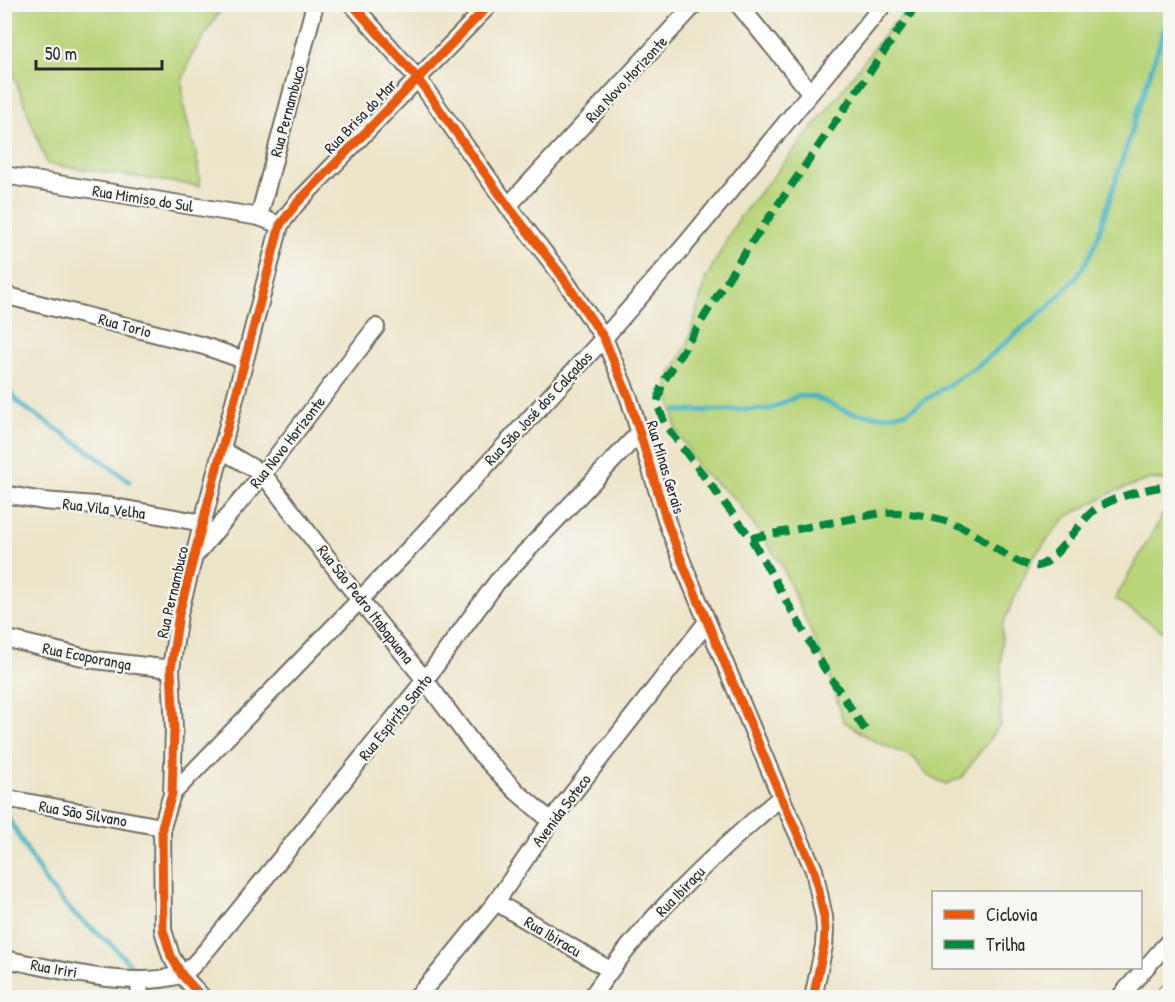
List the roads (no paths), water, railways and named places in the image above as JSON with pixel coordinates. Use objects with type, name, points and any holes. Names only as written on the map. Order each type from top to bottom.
[{"type":"street","name":"Rua Pernambuco","points":[[259,217],[315,4]]},
{"type":"street","name":"Rua Minas Gerais","points":[[352,4],[418,79],[508,206],[559,272],[604,338],[640,432],[668,525],[781,797],[814,870],[824,917],[824,946],[813,998]]},
{"type":"street","name":"Rua Brisa do Mar","points":[[280,225],[296,204],[490,4]]},
{"type":"street","name":"Rua Novo Horizonte","points":[[508,206],[695,4]]},
{"type":"street","points":[[738,4],[810,92]]},
{"type":"street","name":"Rua São José dos Calçados","points":[[172,794],[358,599],[412,546],[604,338],[702,226],[884,4]]},
{"type":"street","name":"Rua Mimiso do Sul","points":[[4,175],[259,217],[280,225]]},
{"type":"street","name":"Rua Pernambuco","points":[[203,998],[182,975],[171,956],[163,930],[162,828],[172,794],[174,729],[171,669],[179,614],[280,225]]},
{"type":"street","name":"Rua Torio","points":[[4,295],[204,346],[244,360]]},
{"type":"street","name":"Rua Novo Horizonte","points":[[195,556],[264,474],[375,327]]},
{"type":"street","name":"Rua Espírito Santo","points":[[182,975],[210,946],[425,680],[497,582],[640,432]]},
{"type":"street","name":"Rua São Pedro Itabapuana","points":[[222,450],[264,474],[358,599],[425,680],[478,751],[496,772],[551,821]]},
{"type":"street","name":"Rua Vila Velha","points":[[4,494],[43,501],[109,506],[203,523]]},
{"type":"street","name":"Avenida Soteco","points":[[416,998],[496,902],[551,821],[707,622]]},
{"type":"street","name":"Rua Ecoporanga","points":[[4,638],[95,660],[171,669]]},
{"type":"street","name":"Rua Ibiraçu","points":[[591,998],[610,970],[677,891],[781,797]]},
{"type":"street","name":"Rua São Silvano","points":[[4,798],[162,828]]},
{"type":"street","name":"Rua Ibiracu","points":[[496,902],[610,970]]},
{"type":"street","points":[[1119,998],[1170,940]]},
{"type":"street","name":"Rua Iriri","points":[[4,959],[140,989]]},
{"type":"street","points":[[140,989],[182,975]]},
{"type":"waterway","points":[[676,411],[770,409],[798,396],[806,396],[815,397],[848,412],[883,416],[907,412],[979,365],[1049,306],[1075,279],[1086,263],[1096,242],[1170,11]]},
{"type":"waterway","points":[[4,385],[21,405],[129,481]]},
{"type":"waterway","points":[[4,811],[47,884],[73,913],[112,945],[130,964],[155,998]]}]
